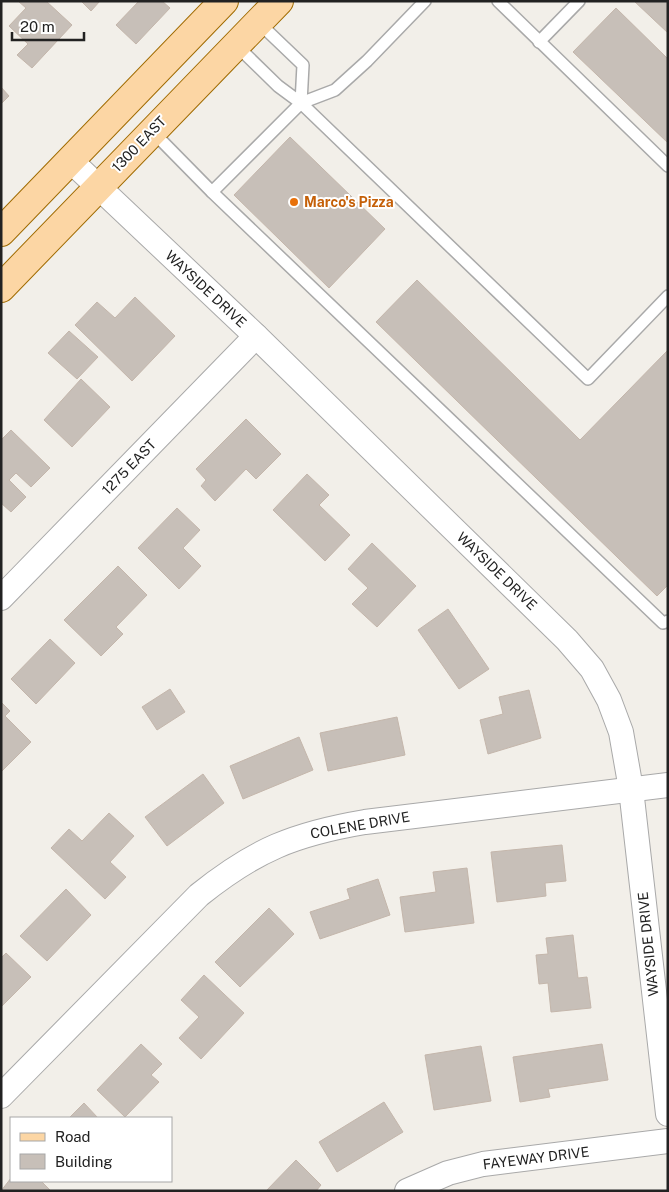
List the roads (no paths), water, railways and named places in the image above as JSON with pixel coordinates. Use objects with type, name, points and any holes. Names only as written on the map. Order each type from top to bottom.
[{"type":"main road","name":"1300 EAST","points":[[1,288],[279,1]]},
{"type":"main road","points":[[1,232],[218,7],[236,45]]},
{"type":"street","name":"WAYSIDE DRIVE","points":[[71,161],[256,336],[567,640],[592,669],[609,700],[621,732],[631,789],[668,1114]]},
{"type":"street","name":"1275 EAST","points":[[1,598],[256,336]]},
{"type":"street","name":"COLENE DRIVE","points":[[1,1096],[199,895],[226,873],[258,854],[293,838],[337,826],[668,785]]},
{"type":"street","name":"FAYEWAY DRIVE","points":[[407,1191],[448,1173],[482,1164],[668,1142]]},
{"type":"lane","points":[[212,192],[301,104],[335,90],[367,61],[425,1]]},
{"type":"lane","points":[[498,1],[668,166]]},
{"type":"lane","points":[[540,42],[579,1]]},
{"type":"lane","points":[[258,22],[303,65],[301,104]]},
{"type":"lane","points":[[236,45],[278,86],[301,104],[588,379],[668,296]]},
{"type":"lane","points":[[152,132],[212,192],[663,623],[668,621]]},
{"type":"place","name":"Marco's Pizza","points":[[294,202]]}]
